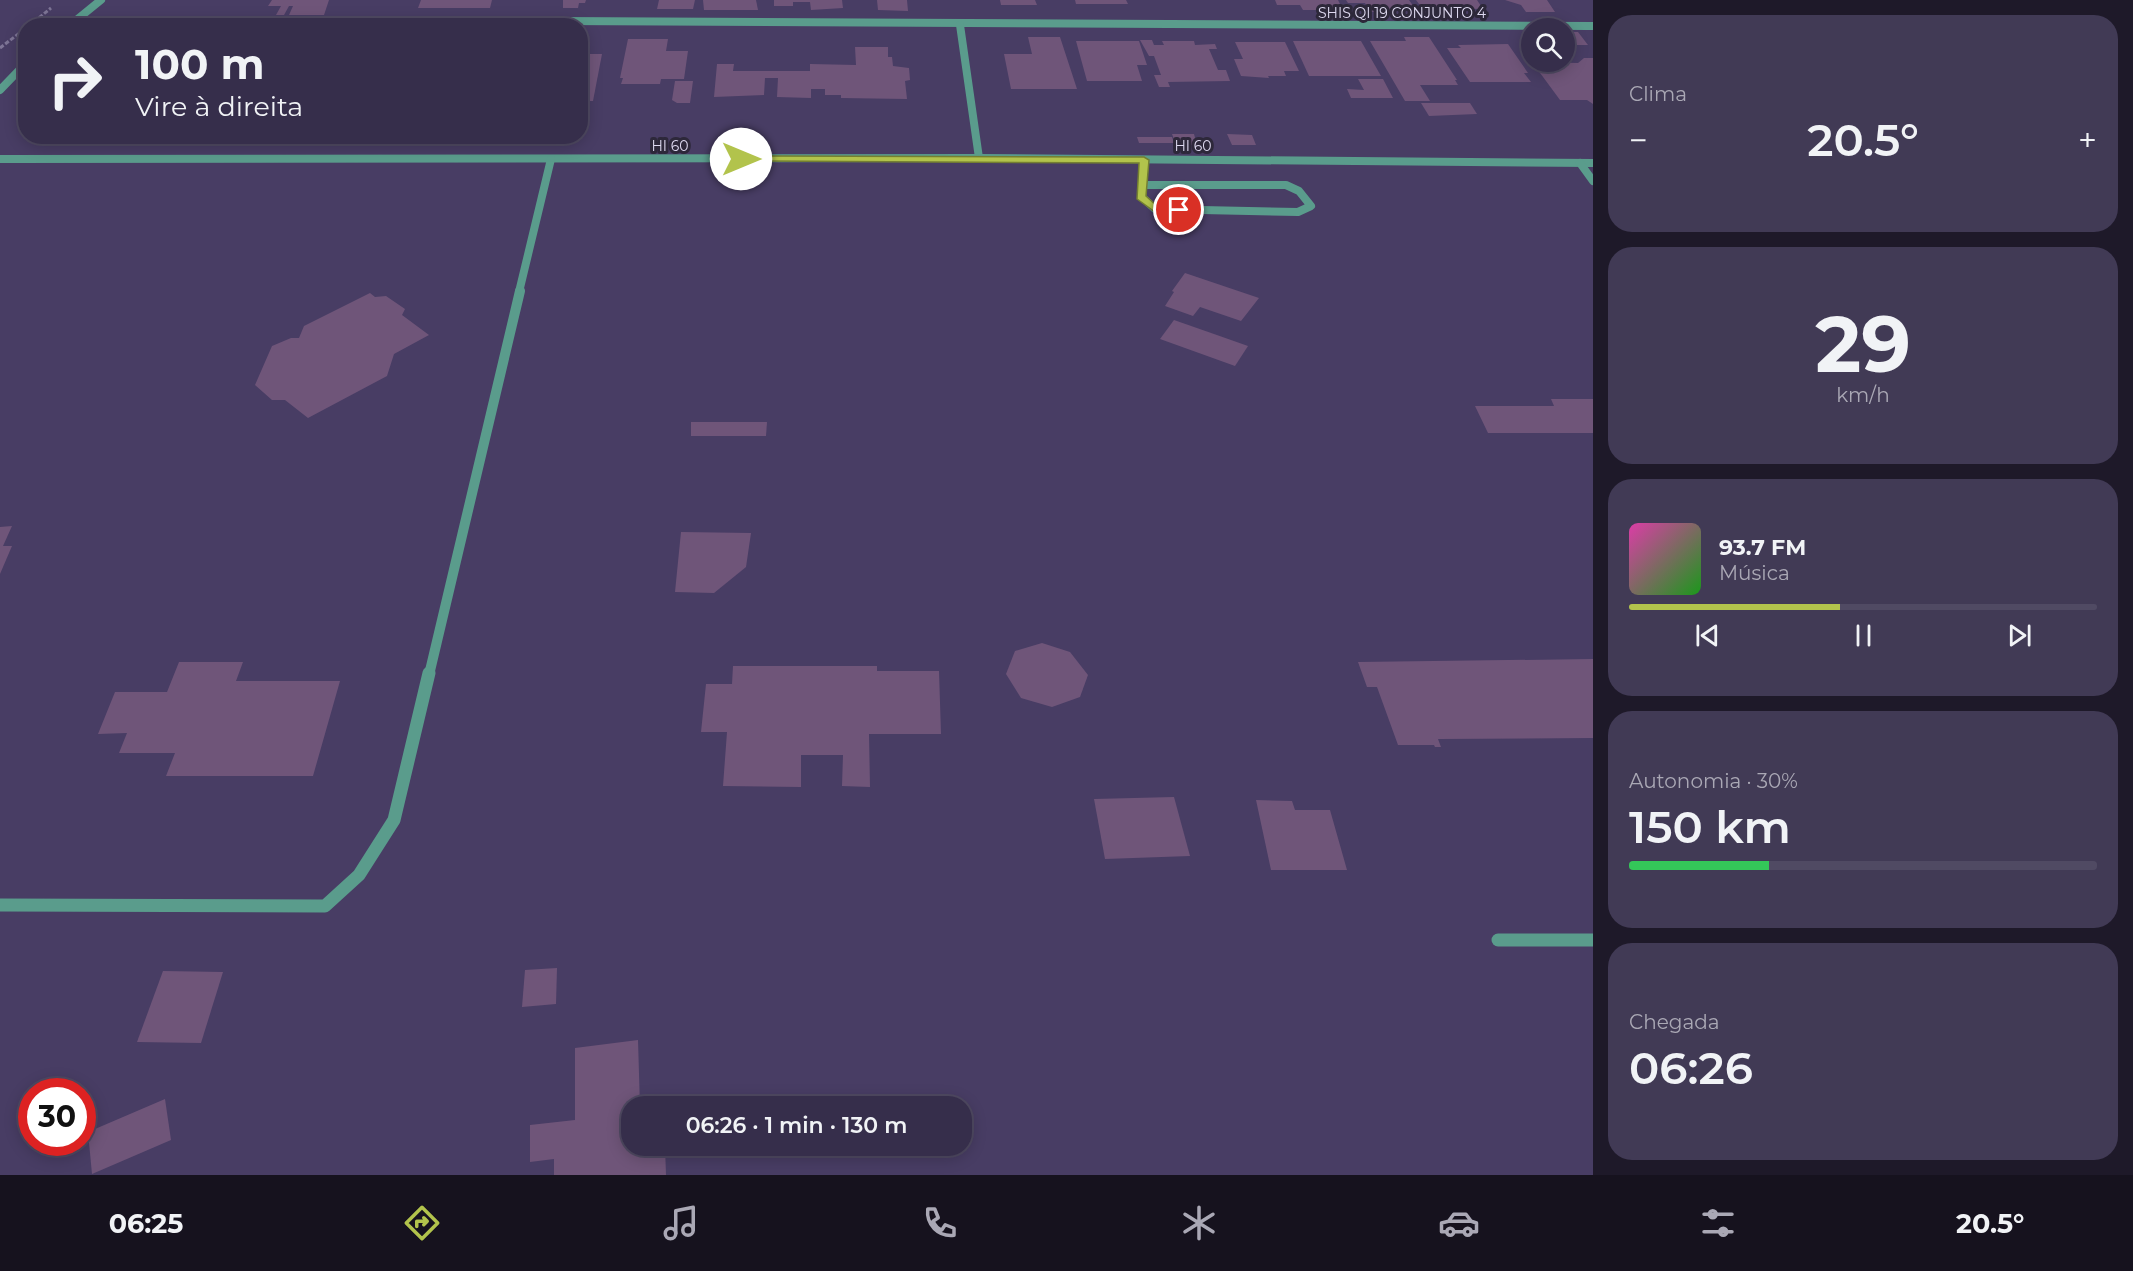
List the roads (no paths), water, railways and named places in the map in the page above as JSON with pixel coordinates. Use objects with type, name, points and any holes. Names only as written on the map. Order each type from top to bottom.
[{"type":"street","points":[[78,18],[101,0]]},
{"type":"street","name":"SHIS QI 19 CONJUNTO 4","points":[[588,22],[1593,26]]},
{"type":"street","points":[[960,25],[979,158]]},
{"type":"street","points":[[0,90],[18,71]]},
{"type":"street","name":"HI 60","points":[[0,159],[979,158],[1593,164]]},
{"type":"street","points":[[0,905],[325,906],[359,874],[394,820],[552,159]]},
{"type":"street","points":[[1142,185],[1286,185],[1299,191],[1311,206],[1298,212],[1155,209],[1141,196],[1144,160]]},
{"type":"street","points":[[1580,164],[1593,181]]},
{"type":"street","points":[[1498,940],[1593,940]]}]
